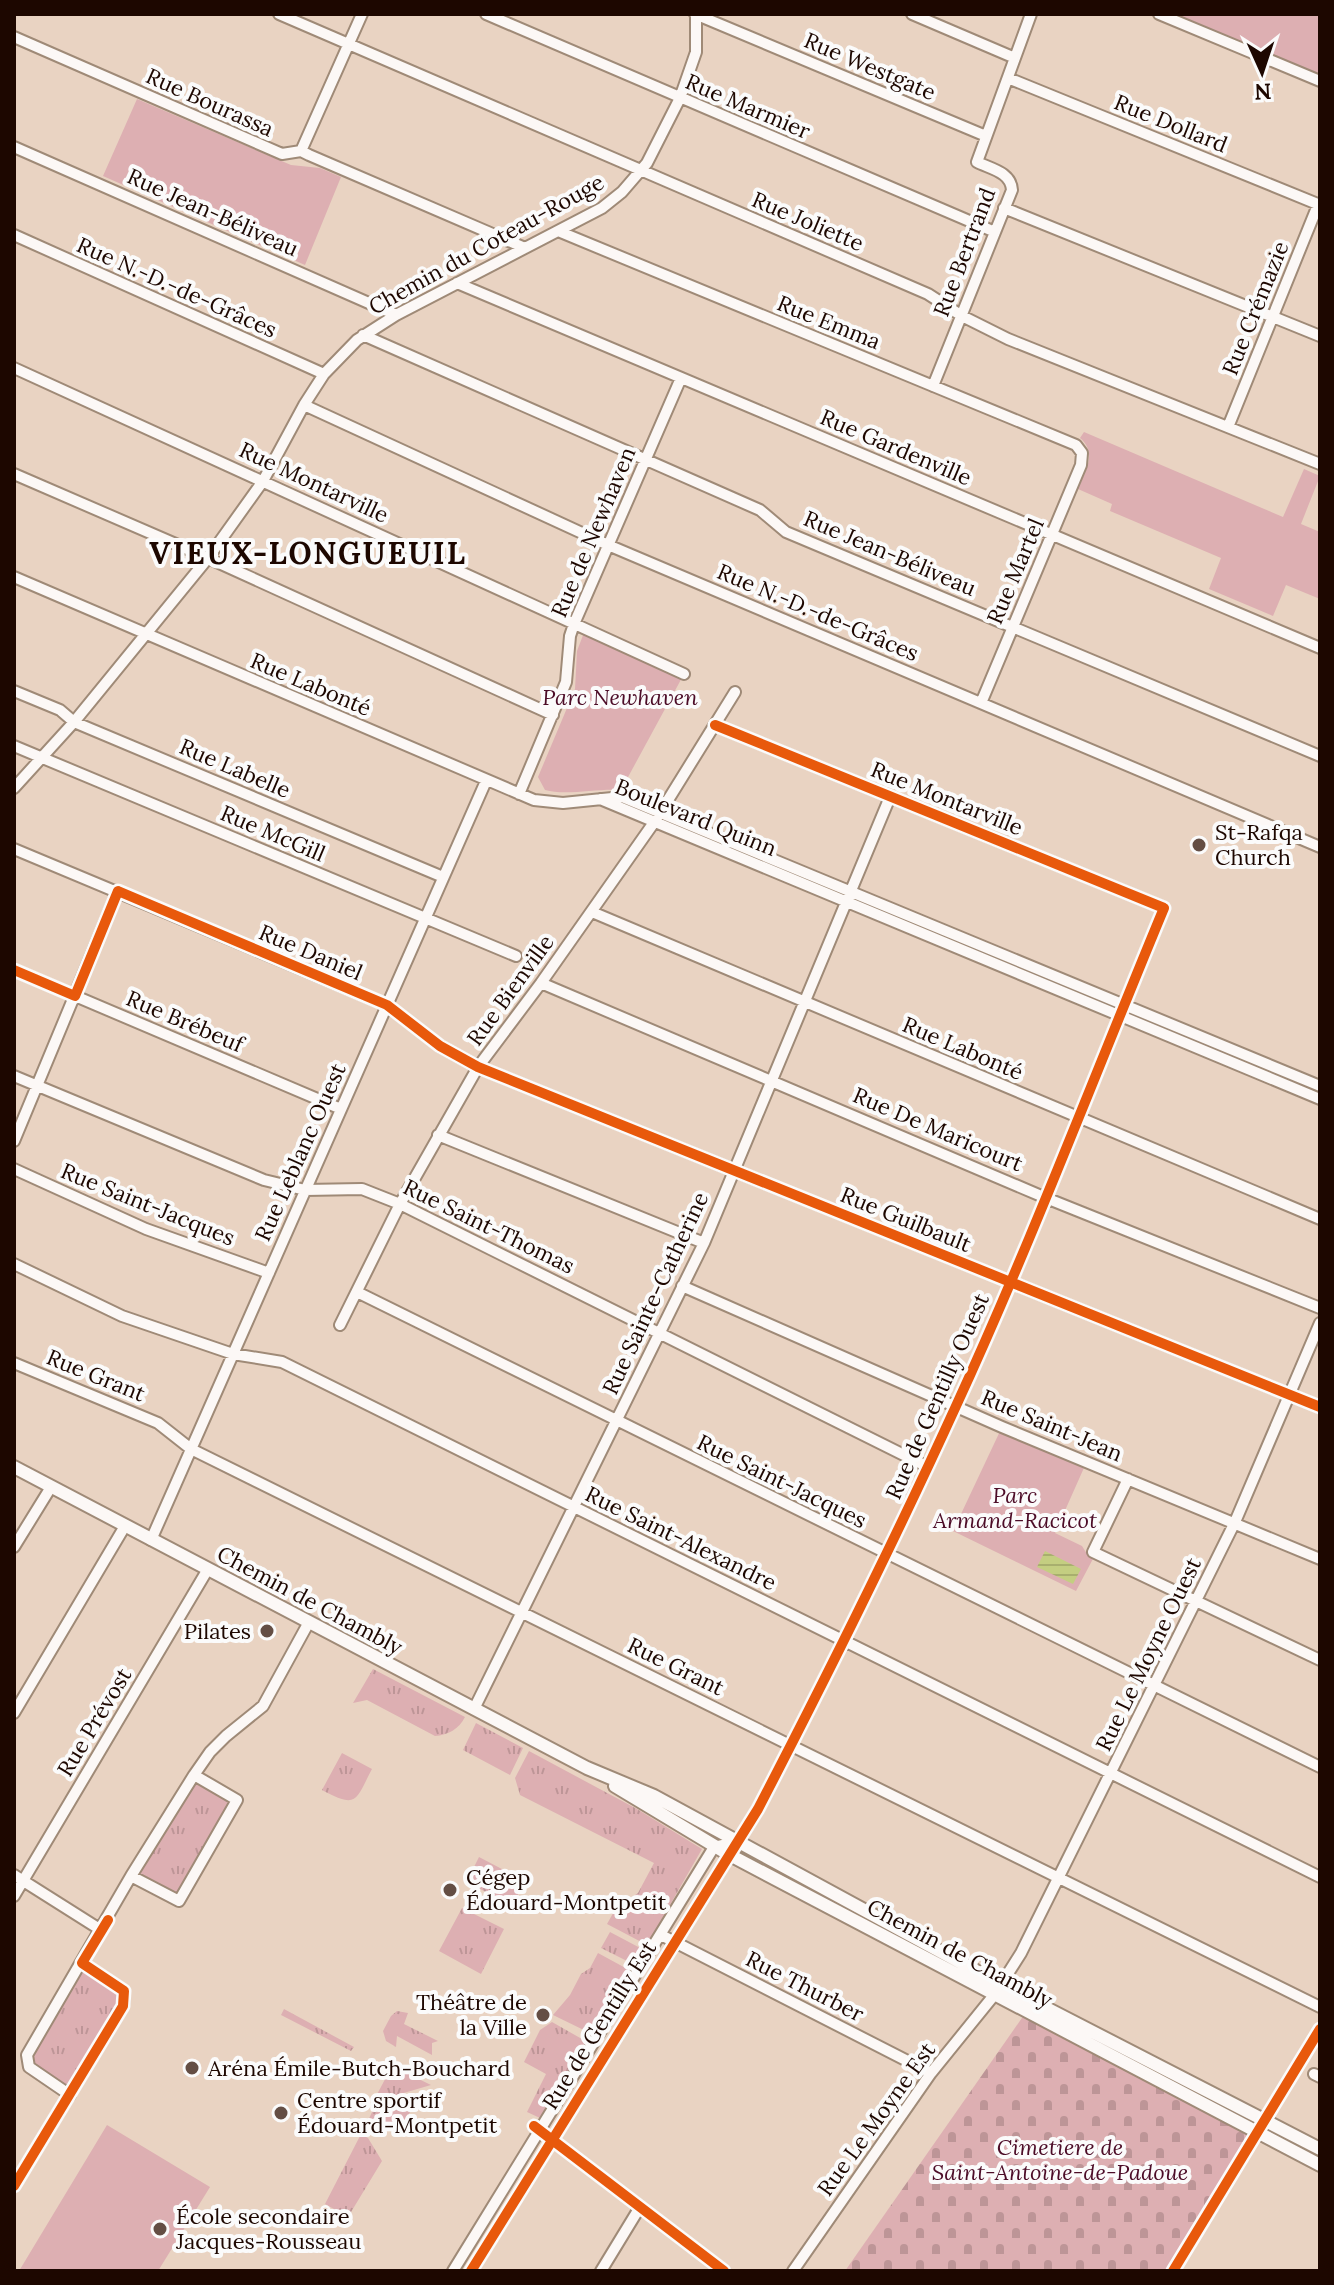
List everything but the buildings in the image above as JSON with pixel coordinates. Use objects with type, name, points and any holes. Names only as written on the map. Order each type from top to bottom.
[{"type":"main road","name":"Chemin de Chambly","points":[[14,1467],[587,1768],[714,1847],[998,1989],[1171,2071],[1320,2149]]},
{"type":"main road","name":"Chemin de Chambly","points":[[587,1768],[654,1796],[1164,2083],[1320,2165]]},
{"type":"main road","points":[[1164,2083],[1171,2071]]},
{"type":"street","name":"Rue Joliette","points":[[279,14],[928,294],[962,316],[1008,339],[1320,464]]},
{"type":"street","points":[[301,151],[362,14]]},
{"type":"street","name":"Rue Marmier","points":[[486,14],[995,232]]},
{"type":"street","name":"Chemin du Coteau-Rouge","points":[[14,788],[74,722],[208,558],[263,481],[324,374],[363,335],[610,202],[641,171],[680,98],[696,52],[696,14]]},
{"type":"street","name":"Rue Westgate","points":[[696,14],[986,136]]},
{"type":"street","points":[[912,14],[1015,58]]},
{"type":"street","name":"Rue Bertrand","points":[[933,386],[1012,190],[1007,176],[977,162],[1031,14]]},
{"type":"street","points":[[1159,14],[1320,81]]},
{"type":"street","name":"Rue Bourassa","points":[[14,37],[282,154],[301,151],[525,248]]},
{"type":"street","name":"Rue Dollard","points":[[1008,78],[1319,205]]},
{"type":"street","name":"Rue Jean-Béliveau","points":[[14,147],[396,315]]},
{"type":"street","name":"Rue Crémazie","points":[[1228,427],[1319,205]]},
{"type":"street","points":[[1004,208],[1320,336]]},
{"type":"street","name":"Rue Emma","points":[[558,231],[1076,445],[1082,453]]},
{"type":"street","name":"Rue N.-D.-de-Grâces","points":[[14,235],[324,374]]},
{"type":"street","points":[[484,269],[483,286],[491,297]]},
{"type":"street","name":"Rue Gardenville","points":[[457,283],[1320,648]]},
{"type":"street","name":"Rue Jean-Béliveau","points":[[363,335],[760,510],[786,532],[1320,756]]},
{"type":"street","name":"Rue Montarville","points":[[14,368],[684,674]]},
{"type":"street","name":"Rue de Newhaven","points":[[519,794],[566,682],[574,624],[681,378]]},
{"type":"street","name":"Rue N.-D.-de-Grâces","points":[[304,405],[608,545],[1320,847]]},
{"type":"street","name":"Rue Martel","points":[[981,703],[1081,465],[1082,453]]},
{"type":"street","points":[[14,474],[208,558],[553,715]]},
{"type":"street","name":"Rue Labonté","points":[[14,577],[519,794],[543,803],[598,799]]},
{"type":"street","name":"Rue Labelle","points":[[14,691],[60,710],[74,722],[443,877]]},
{"type":"street","name":"Rue Bienville","points":[[340,1325],[400,1204],[478,1067],[658,816],[735,692]]},
{"type":"street","name":"Rue Montarville","points":[[715,725],[1164,908]]},
{"type":"street","name":"Rue McGill","points":[[14,746],[516,956]]},
{"type":"street","name":"Rue Leblanc Ouest","points":[[151,1540],[486,781]]},
{"type":"street","name":"Rue Sainte-Catherine","points":[[474,1709],[704,1243],[890,797]]},
{"type":"street","name":"Boulevard Quinn","points":[[598,799],[658,816],[851,891],[1320,1099]]},
{"type":"street","name":"Boulevard Quinn","points":[[658,816],[846,902],[1320,1086]]},
{"type":"street","name":"Rue Daniel","points":[[14,849],[387,1005],[440,1046],[478,1067]]},
{"type":"street","points":[[14,1141],[118,891]]},
{"type":"street","name":"Rue de Gentilly Ouest","points":[[736,1842],[758,1809],[844,1641],[956,1407],[1011,1282],[1164,908]]},
{"type":"street","name":"Rue Labonté","points":[[592,912],[1320,1219]]},
{"type":"street","name":"Rue Brébeuf","points":[[14,970],[341,1109]]},
{"type":"street","name":"Rue De Maricourt","points":[[541,983],[1046,1198],[1320,1308]]},
{"type":"street","name":"Rue Guilbault","points":[[478,1067],[1320,1407]]},
{"type":"street","name":"Rue Saint-Thomas","points":[[14,1076],[264,1180],[305,1190],[362,1189],[400,1204],[928,1467]]},
{"type":"street","points":[[438,1135],[704,1243]]},
{"type":"street","name":"Rue Saint-Jacques","points":[[14,1169],[146,1229],[269,1273]]},
{"type":"street","name":"Rue Saint-Alexandre","points":[[14,1264],[122,1316],[233,1354],[282,1362],[1320,1877]]},
{"type":"street","name":"Rue Saint-Jean","points":[[682,1286],[956,1407],[1320,1559]]},
{"type":"street","name":"Rue Saint-Jacques","points":[[357,1292],[1320,1767]]},
{"type":"street","name":"Rue Le Moyne Ouest","points":[[998,1989],[1021,1953],[1197,1602],[1235,1522],[1320,1323]]},
{"type":"street","name":"Rue Grant","points":[[14,1363],[158,1423],[191,1449],[1320,2007]]},
{"type":"street","points":[[1128,1479],[1093,1552],[1320,1660]]},
{"type":"street","points":[[14,1547],[51,1487]]},
{"type":"street","points":[[14,1713],[125,1526]]},
{"type":"street","name":"Rue Prévost","points":[[14,1896],[19,1878],[208,1569]]},
{"type":"street","points":[[70,2095],[29,2067],[27,2055],[194,1775],[226,1736],[263,1706],[309,1622]]},
{"type":"street","points":[[131,1876],[179,1901],[237,1800],[194,1775]]},
{"type":"street","points":[[714,1847],[736,1842]]},
{"type":"street","name":"Rue de Gentilly Est","points":[[471,2271],[736,1842]]},
{"type":"street","name":"Rue de Gentilly Est","points":[[453,2271],[538,2128],[714,1847]]},
{"type":"street","points":[[19,1878],[101,1930]]},
{"type":"street","name":"Rue Thurber","points":[[661,1935],[931,2073]]},
{"type":"street","points":[[14,2186],[18,2169],[70,2095],[125,1999],[124,1991],[82,1963]]},
{"type":"street","name":"Rue Le Moyne Est","points":[[793,2271],[931,2073],[998,1989]]},
{"type":"street","points":[[538,2128],[723,2271]]},
{"type":"street","points":[[601,2271],[640,2207]]},
{"type":"green space","points":[[1166,14],[1320,14],[1320,78]]},
{"type":"green space","points":[[137,99],[291,165],[320,168],[341,177],[305,265],[103,176]]},
{"type":"green space","points":[[1084,432],[1283,517],[1304,469],[1320,476],[1301,524],[1320,532],[1320,599],[1286,585],[1273,616],[1209,589],[1221,558],[1110,511],[1112,504],[1078,489],[1089,456],[1080,438]]},
{"type":"green space","name":"Parc Newhaven","points":[[585,630],[684,674],[621,790],[545,790],[538,777],[575,689],[577,651]]},
{"type":"green space","name":"Parc Armand-Racicot","points":[[1002,1427],[1087,1461],[1055,1533],[1082,1546],[1087,1554],[1093,1552],[1095,1555],[1076,1591],[953,1531]]},
{"type":"green space","points":[[373,1669],[465,1717],[453,1731],[435,1736],[367,1700],[353,1703]]},
{"type":"green space","points":[[476,1723],[523,1748],[510,1775],[463,1750]]},
{"type":"green space","points":[[529,1751],[637,1809],[702,1849],[647,1945],[607,1924],[616,1908],[638,1893],[654,1863],[520,1795],[515,1778]]},
{"type":"green space","points":[[342,1753],[372,1769],[354,1799],[343,1799],[322,1790]]},
{"type":"green space","points":[[194,1775],[237,1800],[179,1901],[131,1876]]},
{"type":"green space","points":[[479,1857],[525,1881],[512,1906],[471,1884],[473,1880],[469,1877]]},
{"type":"green space","points":[[462,1908],[504,1929],[481,1974],[439,1951]]},
{"type":"green space","points":[[610,1932],[644,1950],[635,1965],[601,1948]]},
{"type":"green space","points":[[598,1953],[631,1971],[594,2035],[553,2015]]},
{"type":"green space","points":[[82,1963],[125,1999],[70,2095],[29,2067],[27,2055]]},
{"type":"green space","points":[[284,2009],[354,2047],[351,2051],[281,2015]]},
{"type":"green space","points":[[397,2011],[408,2013],[404,2024],[438,2041],[432,2043],[432,2055],[397,2036],[396,2047],[386,2041],[383,2031]]},
{"type":"green space","name":"Cimetiere de Saint-Antoine-de-Padoue","points":[[1024,2015],[1250,2136],[1165,2271],[845,2271]]},
{"type":"green space","points":[[552,2022],[589,2043],[540,2118],[527,2112],[546,2074],[524,2062],[540,2030]]},
{"type":"green space","points":[[392,2066],[431,2085],[373,2102]]},
{"type":"green space","points":[[420,2095],[403,2124],[366,2125],[373,2110]]},
{"type":"green space","name":"École secondaire Jacques-Rousseau","points":[[107,2125],[210,2187],[158,2271],[19,2271]]},
{"type":"green space","points":[[361,2134],[368,2138],[382,2161],[348,2217],[325,2204]]},
{"type":"shaded area","points":[[1045,1551],[1081,1569],[1073,1584],[1037,1567]]},
{"type":"cycle path","points":[[471,2271],[758,1809],[860,1609],[984,1345],[1164,908],[715,725]]},
{"type":"cycle path","points":[[14,970],[75,996],[118,891],[387,1005],[440,1046],[478,1067],[1320,1407]]},
{"type":"cycle path","points":[[14,2186],[123,2006],[124,1991],[82,1963],[108,1920]]},
{"type":"cycle path","points":[[1173,2271],[1320,2029]]},
{"type":"cycle path","points":[[534,2126],[724,2271]]},
{"type":"place","name":"St-Rafqa Church","points":[[1199,845]]},
{"type":"place","name":"Pilates","points":[[267,1631]]},
{"type":"place","name":"Cégep Édouard-Montpetit","points":[[450,1890]]},
{"type":"place","name":"Théâtre de la Ville","points":[[543,2015]]},
{"type":"place","name":"Aréna Émile-Butch-Bouchard","points":[[192,2068]]},
{"type":"place","name":"Centre sportif Édouard-Montpetit","points":[[281,2113]]},
{"type":"place","name":"École secondaire Jacques-Rousseau","points":[[160,2229]]},
{"type":"district","name":"VIEUX-LONGUEUIL","points":[[308,554]]}]
